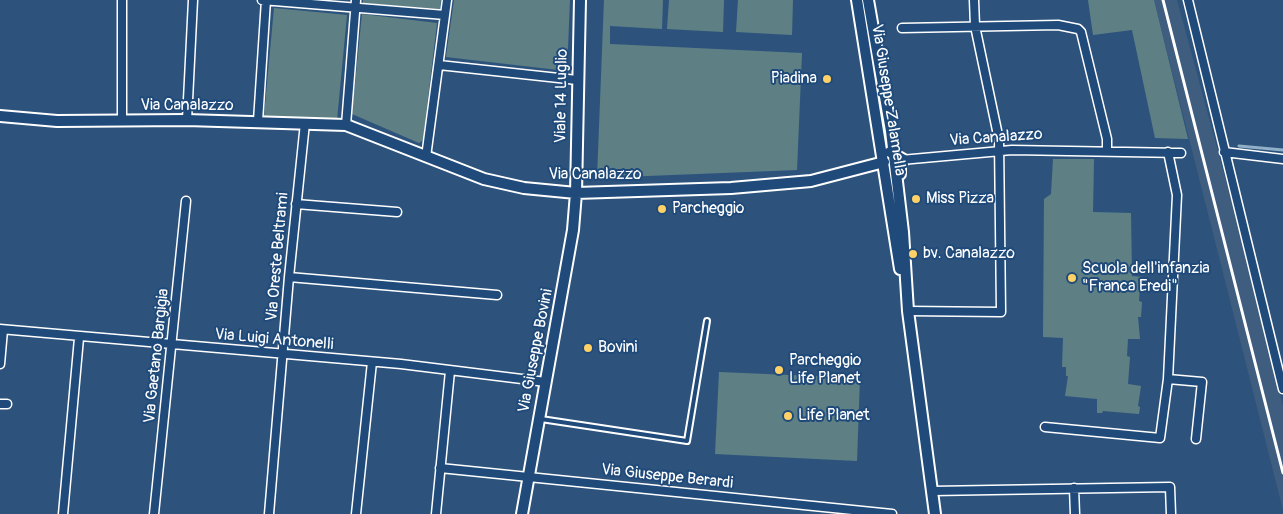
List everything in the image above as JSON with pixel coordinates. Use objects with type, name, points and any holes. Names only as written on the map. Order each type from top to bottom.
[{"type":"street","points":[[122,0],[122,121]]},
{"type":"street","points":[[187,120],[194,0]]},
{"type":"street","points":[[258,121],[264,0],[445,15]]},
{"type":"street","points":[[346,125],[356,0]]},
{"type":"street","points":[[426,158],[447,0]]},
{"type":"street","name":"Viale 14 Luglio","points":[[576,193],[580,0]]},
{"type":"street","name":"Via Giuseppe Zalamella","points":[[857,0],[870,73],[894,160],[900,163],[906,294],[935,514]]},
{"type":"street","name":"Via Giuseppe Zalamella","points":[[868,0],[894,160],[896,250],[906,294]]},
{"type":"street","points":[[908,311],[1001,312],[1000,151],[975,26],[974,0]]},
{"type":"street","points":[[1188,0],[1283,389]]},
{"type":"street","points":[[902,28],[1058,26],[1078,29],[1081,32],[1108,150]]},
{"type":"street","points":[[438,65],[578,80]]},
{"type":"street","name":"Via Canalazzo","points":[[0,116],[57,121],[187,120],[346,125],[426,158],[484,179],[524,188],[576,193],[730,188],[811,181],[894,160],[1000,151],[1108,150],[1181,153]]},
{"type":"street","name":"Via Oreste Beltrami","points":[[269,514],[289,277],[305,123]]},
{"type":"street","points":[[1045,427],[1160,438],[1168,379],[1177,195],[1168,152]]},
{"type":"street","points":[[1224,152],[1283,159]]},
{"type":"street","name":"Via Giuseppe Bovini","points":[[522,514],[573,230],[576,193]]},
{"type":"street","name":"Via Gaetano Bargigia","points":[[154,514],[186,201]]},
{"type":"street","points":[[296,204],[397,212]]},
{"type":"street","points":[[289,277],[497,295]]},
{"type":"street","points":[[0,364],[2,330]]},
{"type":"street","name":"Via Luigi Antonelli","points":[[2,330],[372,362],[546,382]]},
{"type":"street","points":[[63,514],[79,338]]},
{"type":"street","points":[[356,514],[372,362]]},
{"type":"street","points":[[436,514],[450,371]]},
{"type":"street","points":[[1168,379],[1202,382],[1196,439]]},
{"type":"street","name":"Via Giuseppe Berardi","points":[[440,468],[892,514]]},
{"type":"street","points":[[932,491],[1170,487],[1171,514]]},
{"type":"street","points":[[1074,488],[1075,514]]},
{"type":"lane","points":[[538,419],[687,441],[708,321]]},
{"type":"shaded area","points":[[1154,0],[1177,0],[1242,240],[1283,406],[1283,510]]},
{"type":"green space","points":[[363,0],[441,0],[440,9],[363,3]]},
{"type":"green space","points":[[454,0],[570,0],[567,71],[446,57]]},
{"type":"green space","points":[[604,0],[663,0],[662,29],[610,26],[610,44],[802,53],[797,170],[597,178]]},
{"type":"green space","points":[[669,0],[724,0],[723,32],[667,29]]},
{"type":"green space","points":[[738,0],[793,0],[792,35],[736,32]]},
{"type":"green space","points":[[1088,0],[1154,0],[1188,139],[1155,138],[1132,30],[1093,35]]},
{"type":"green space","points":[[274,8],[347,15],[337,120],[264,116]]},
{"type":"green space","points":[[362,14],[437,23],[423,140],[419,143],[352,114]]},
{"type":"green space","points":[[1053,159],[1094,159],[1093,212],[1131,213],[1132,276],[1143,277],[1143,285],[1140,285],[1139,301],[1142,302],[1141,317],[1138,317],[1140,339],[1128,339],[1127,356],[1130,357],[1128,384],[1141,386],[1138,406],[1140,407],[1139,414],[1103,411],[1102,413],[1097,413],[1097,399],[1065,396],[1068,376],[1066,376],[1066,367],[1062,367],[1063,338],[1043,337],[1044,199],[1051,194]]},
{"type":"green space","name":"Life Planet","points":[[719,372],[860,378],[857,461],[715,454]]},
{"type":"waterway","points":[[1239,146],[1283,150]]},
{"type":"railway","points":[[1163,0],[1283,473]]},
{"type":"place","name":"Piadina","points":[[827,79]]},
{"type":"place","name":"Miss Pizza","points":[[916,199]]},
{"type":"place","name":"Parcheggio","points":[[662,209]]},
{"type":"place","name":"bv. Canalazzo","points":[[913,254]]},
{"type":"place","name":"Scuola dell'infanzia \"Franca Eredi\"","points":[[1072,278]]},
{"type":"place","name":"Bovini","points":[[588,348]]},
{"type":"place","name":"Parcheggio Life Planet","points":[[779,370]]},
{"type":"place","name":"Life Planet","points":[[788,416]]}]
